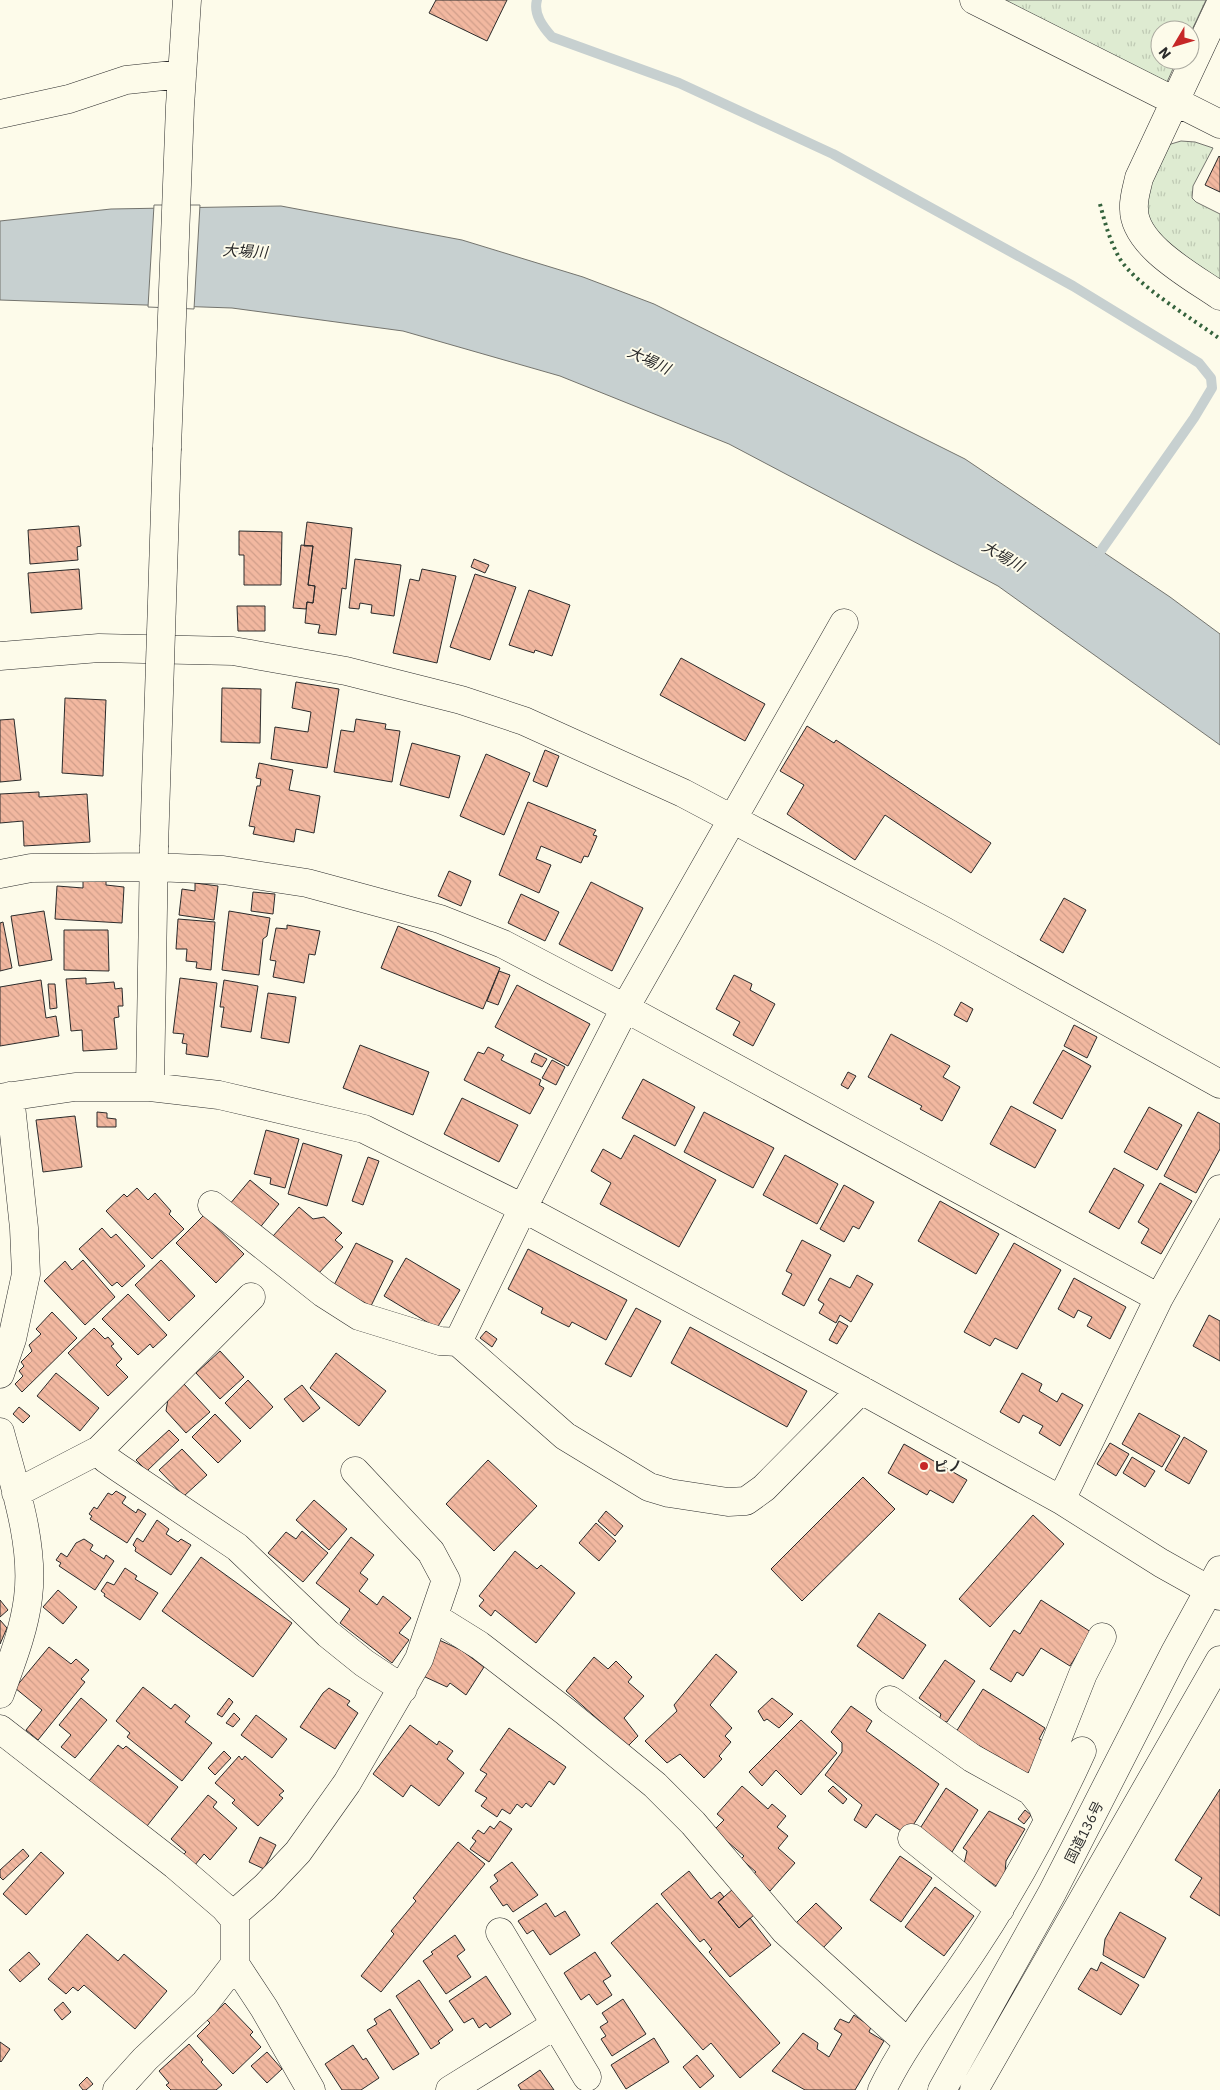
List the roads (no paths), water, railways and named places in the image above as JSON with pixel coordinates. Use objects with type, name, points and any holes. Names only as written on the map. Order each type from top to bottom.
[{"type":"main road","points":[[150,1087],[154,857],[168,408],[180,106],[187,0]]},
{"type":"main road","points":[[974,0],[1220,124]]},
{"type":"main road","points":[[1220,5],[1139,178],[1134,209],[1139,228],[1149,243],[1167,259],[1220,296]]},
{"type":"main road","points":[[0,114],[69,99],[126,80],[182,74]]},
{"type":"main road","points":[[458,1342],[523,1208],[626,1008],[844,623]]},
{"type":"main road","points":[[0,656],[99,648],[233,651],[346,671],[444,696],[524,721],[682,793],[944,931],[1220,1084]]},
{"type":"main road","points":[[0,874],[31,868],[154,857],[307,883],[440,919],[503,944],[626,1008],[1159,1298]]},
{"type":"main road","points":[[0,1374],[12,1339],[8,1317],[26,1274],[24,1228],[5,1097],[75,1087],[150,1087],[219,1095],[364,1129],[523,1208],[862,1390],[1061,1500],[1161,1563],[1216,1585]]},
{"type":"main road","points":[[1061,1500],[1159,1298],[1220,1189]]},
{"type":"main road","points":[[212,1205],[324,1293],[359,1316],[440,1341],[458,1342],[565,1436],[649,1487],[669,1493],[728,1502],[746,1501],[764,1488],[862,1390]]},
{"type":"main road","points":[[16,1493],[99,1450],[251,1297]]},
{"type":"main road","points":[[0,1432],[16,1493],[28,1556],[28,1596],[25,1616],[0,1694]]},
{"type":"main road","points":[[99,1450],[106,1459],[237,1547],[328,1634],[364,1663],[403,1688]]},
{"type":"main road","points":[[232,1916],[298,1852],[347,1783],[419,1659],[446,1580],[431,1552],[355,1472]]},
{"type":"main road","name":"国道136号","points":[[942,2090],[1052,1894],[1174,1654],[1216,1585]]},
{"type":"main road","points":[[434,1617],[479,1645],[566,1712],[655,1785],[693,1823],[785,1931],[908,2043]]},
{"type":"main road","points":[[1035,1795],[1083,1674],[1102,1637]]},
{"type":"main road","points":[[974,2090],[1220,1660]]},
{"type":"main road","points":[[890,1700],[972,1758],[1031,1791],[1042,1805],[1048,1820]]},
{"type":"main road","points":[[0,1729],[176,1865],[232,1916],[235,1920],[236,1930],[234,1948],[236,1964],[311,2090]]},
{"type":"main road","points":[[882,2090],[908,2043],[1010,1893],[1082,1751]]},
{"type":"main road","points":[[912,1838],[952,1868],[1000,1909]]},
{"type":"main road","points":[[500,1932],[587,2077]]},
{"type":"main road","points":[[117,2090],[145,2059],[205,2003],[236,1964]]},
{"type":"main road","points":[[450,2090],[555,2024]]},
{"type":"water","name":"大場川","points":[[281,206],[462,240],[583,277],[654,304],[965,459],[1170,597],[1220,634],[1220,745],[998,586],[729,444],[560,376],[403,331],[232,308],[0,300],[0,221],[111,209]]},
{"type":"waterway","points":[[537,0],[536,10],[542,25],[552,37],[679,83],[833,154],[1073,286],[1199,363],[1211,378],[1212,388],[1194,418],[1093,562]]},
{"type":"place","name":"ピノ","points":[[924,1466]]}]
